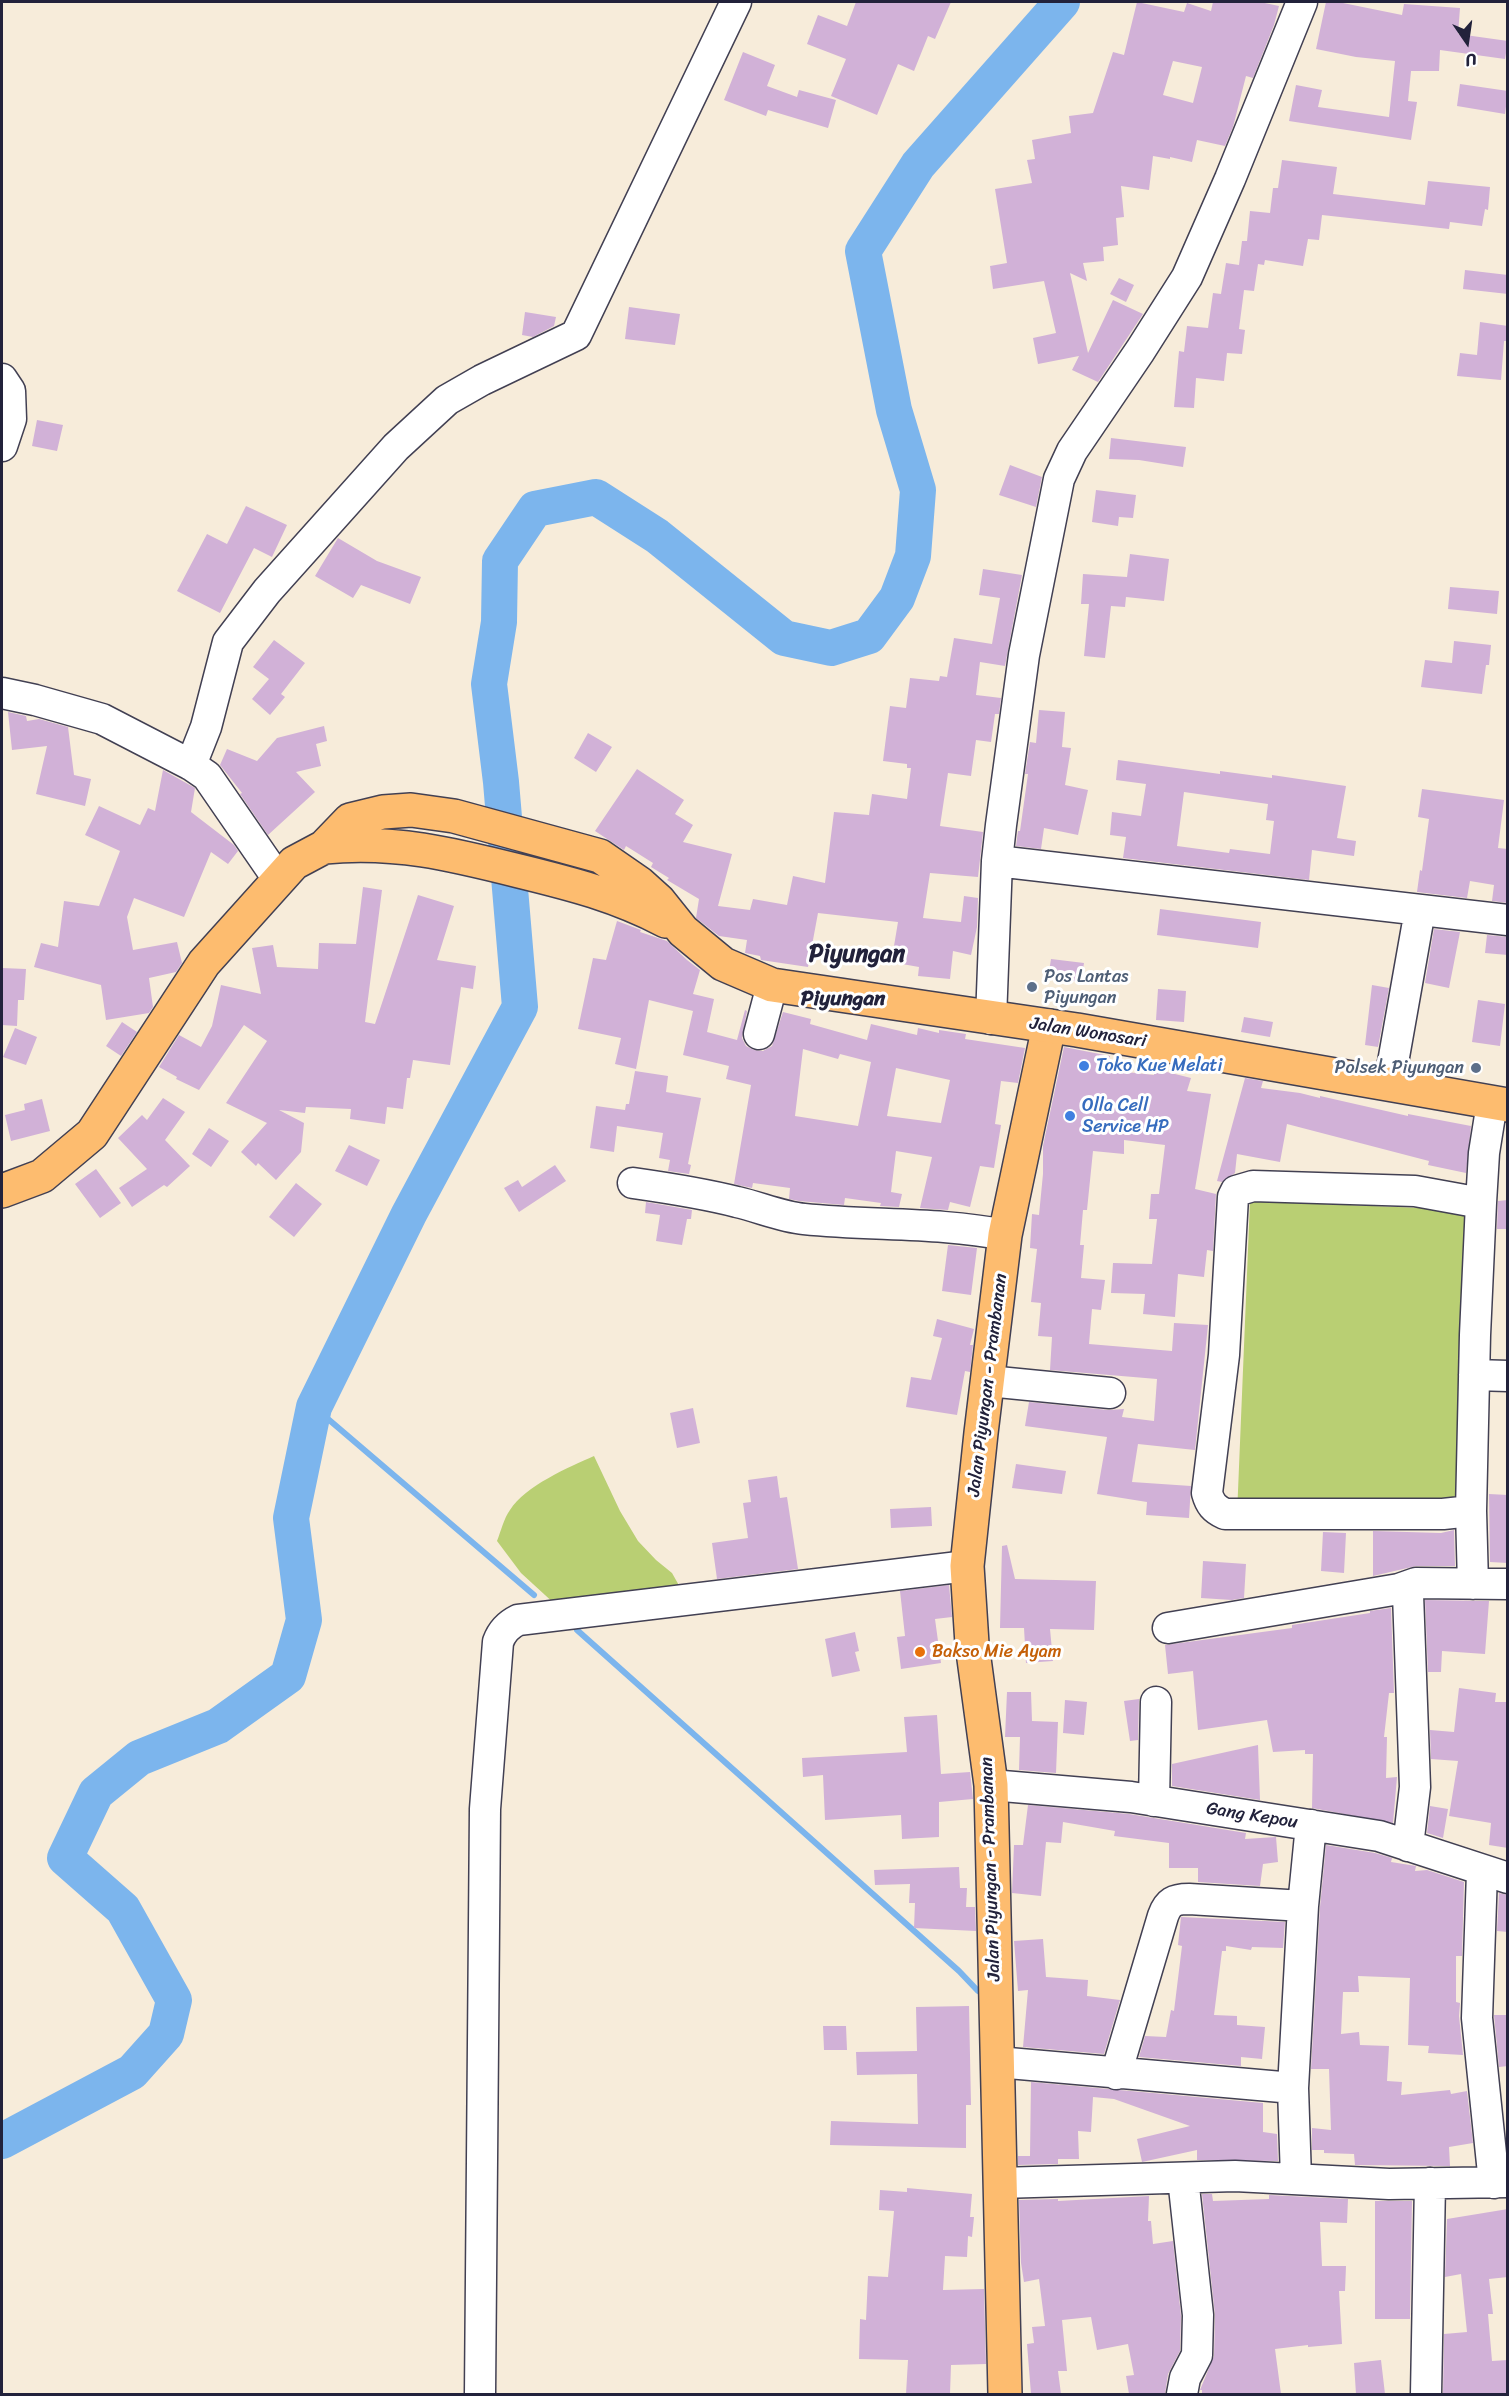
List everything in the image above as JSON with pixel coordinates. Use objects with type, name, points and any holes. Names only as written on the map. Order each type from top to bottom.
[{"type":"main road","name":"Jalan Wonosari","points":[[324,846],[350,820],[383,812],[411,810],[454,816],[600,856],[639,883],[659,901],[683,931]]},
{"type":"main road","name":"Jalan Wonosari","points":[[324,846],[358,843],[439,851],[593,889],[633,904],[683,931],[723,964],[772,985],[1049,1026],[1500,1104]]},
{"type":"main road","points":[[2,1191],[42,1176],[92,1134],[204,963],[294,863],[324,846]]},
{"type":"main road","name":"Jalan Piyungan - Prambanan","points":[[1005,2394],[991,1785],[972,1644],[967,1566],[1005,1235],[1049,1026]]},
{"type":"street","points":[[191,765],[206,727],[228,642],[267,591],[396,447],[447,400],[482,380],[576,335],[736,2]]},
{"type":"street","points":[[991,1018],[997,861],[1024,655],[1059,478],[1072,451],[1187,277],[1230,179],[1302,2]]},
{"type":"street","points":[[2,379],[10,391],[11,419],[2,446]]},
{"type":"street","points":[[2,693],[102,719],[191,765],[207,776],[278,879]]},
{"type":"street","points":[[997,861],[1508,920]]},
{"type":"street","points":[[1389,1084],[1420,910]]},
{"type":"street","points":[[759,1034],[772,985]]},
{"type":"street","points":[[1473,1584],[1471,1511],[1481,1203],[1484,1153],[1500,1104]]},
{"type":"street","points":[[633,1183],[698,1192],[802,1219],[976,1229],[1005,1235]]},
{"type":"street","points":[[1471,1511],[1443,1514],[1225,1514],[1215,1509],[1209,1502],[1207,1493],[1224,1355],[1228,1252],[1233,1197],[1236,1191],[1253,1186],[1414,1191],[1481,1203]]},
{"type":"street","points":[[1474,1375],[1508,1376]]},
{"type":"street","points":[[988,1381],[1110,1393]]},
{"type":"street","points":[[480,2394],[485,1809],[498,1642],[501,1634],[507,1626],[518,1620],[548,1615],[967,1566]]},
{"type":"street","points":[[1408,1846],[1415,1788],[1408,1594],[1409,1587],[1416,1583]]},
{"type":"street","points":[[1168,1628],[1399,1589],[1416,1583],[1508,1584]]},
{"type":"street","points":[[1154,1801],[1156,1702]]},
{"type":"street","name":"Gang Kepou","points":[[991,1785],[1154,1801],[1379,1836],[1495,1875]]},
{"type":"street","points":[[1296,2179],[1293,2088],[1303,1906],[1311,1825]]},
{"type":"street","points":[[1000,2183],[1235,2176],[1430,2183],[1501,2182],[1477,2018],[1495,1875]]},
{"type":"street","points":[[1116,2074],[1163,1916],[1172,1901],[1189,1899],[1303,1906]]},
{"type":"street","points":[[997,2062],[1293,2088]]},
{"type":"street","points":[[1182,2394],[1185,2378],[1197,2355],[1198,2315],[1183,2178]]},
{"type":"street","points":[[1426,2394],[1430,2183]]},
{"type":"green space","points":[[1250,1201],[1470,1210],[1456,1523],[1237,1515]]},
{"type":"green space","points":[[594,1456],[620,1511],[638,1541],[672,1573],[681,1589],[557,1606],[521,1573],[497,1541],[508,1513],[526,1493],[548,1478]]},
{"type":"building","points":[[856,2],[951,2],[935,39],[928,36],[914,71],[898,64],[877,115],[831,96],[846,59],[807,44],[818,15],[847,26]]},
{"type":"building","points":[[1137,2],[1184,12],[1187,3],[1211,11],[1213,2],[1260,2],[1279,6],[1253,78],[1246,76],[1233,127],[1225,146],[1197,140],[1192,162],[1153,156],[1149,190],[1121,186],[1124,217],[1116,218],[1118,245],[1103,247],[1104,261],[1083,263],[1087,281],[1070,273],[1088,353],[1113,300],[1143,314],[1098,382],[1072,370],[1079,356],[1038,364],[1033,338],[1056,333],[1044,281],[993,289],[990,266],[1007,263],[995,189],[1032,183],[1027,160],[1035,159],[1032,140],[1071,133],[1069,116],[1093,113],[1113,52],[1124,55]],"holes":[[[1173,61],[1202,67],[1193,103],[1163,95]]]},
{"type":"building","points":[[1326,2],[1338,2],[1402,15],[1404,4],[1460,8],[1458,34],[1508,41],[1505,59],[1440,50],[1439,71],[1411,71],[1408,101],[1417,102],[1411,140],[1289,121],[1296,85],[1322,90],[1318,107],[1389,117],[1395,61],[1356,57],[1316,49]]},
{"type":"building","points":[[743,52],[775,65],[767,86],[797,97],[799,90],[836,100],[828,128],[768,110],[766,116],[724,100]]},
{"type":"building","points":[[1460,84],[1508,91],[1505,114],[1457,106]]},
{"type":"building","points":[[1282,160],[1337,167],[1333,194],[1425,205],[1428,181],[1490,187],[1488,210],[1485,209],[1482,226],[1450,222],[1449,229],[1322,215],[1319,240],[1308,239],[1303,266],[1265,260],[1264,265],[1258,264],[1254,291],[1244,290],[1239,329],[1245,330],[1242,354],[1227,353],[1224,381],[1196,378],[1194,408],[1174,407],[1179,351],[1184,352],[1187,326],[1208,328],[1213,293],[1221,294],[1226,263],[1239,265],[1242,241],[1247,241],[1250,211],[1270,213],[1273,188],[1278,188]]},
{"type":"building","points":[[1465,270],[1508,275],[1508,294],[1463,289]]},
{"type":"building","points":[[1119,278],[1134,285],[1126,302],[1110,294]]},
{"type":"building","points":[[629,307],[680,314],[675,345],[625,339]]},
{"type":"building","points":[[525,312],[556,317],[554,326],[533,337],[522,335]]},
{"type":"building","points":[[1480,322],[1508,326],[1508,341],[1504,341],[1501,380],[1457,376],[1460,353],[1477,355]]},
{"type":"building","points":[[37,420],[63,425],[57,451],[32,446]]},
{"type":"building","points":[[1111,438],[1186,447],[1183,467],[1139,460],[1109,459]]},
{"type":"building","points":[[1010,465],[1042,477],[1036,507],[999,495]]},
{"type":"building","points":[[1096,490],[1136,495],[1133,518],[1119,517],[1118,526],[1092,522]]},
{"type":"building","points":[[246,506],[287,525],[272,557],[254,548],[220,613],[177,591],[207,534],[227,544]]},
{"type":"building","points":[[338,538],[377,561],[421,577],[410,604],[361,585],[353,598],[315,576]]},
{"type":"building","points":[[1130,554],[1169,559],[1164,601],[1126,597],[1125,607],[1111,606],[1105,658],[1084,656],[1089,604],[1081,604],[1083,574],[1127,577]]},
{"type":"building","points":[[983,569],[1022,575],[1005,666],[980,662],[976,695],[1001,698],[999,714],[995,714],[991,742],[976,740],[971,776],[948,773],[940,826],[983,832],[978,877],[930,873],[923,918],[961,922],[964,896],[978,898],[977,927],[971,955],[953,951],[950,979],[918,976],[919,967],[902,964],[903,954],[893,952],[898,922],[818,913],[808,967],[761,960],[760,956],[745,953],[747,940],[719,936],[696,918],[699,899],[667,880],[669,878],[651,867],[653,863],[626,846],[624,850],[595,831],[637,769],[684,800],[675,814],[693,825],[683,842],[732,854],[718,906],[750,910],[753,899],[787,905],[793,876],[825,883],[834,812],[869,815],[872,794],[907,799],[911,768],[907,768],[907,764],[883,761],[890,706],[906,708],[910,678],[939,681],[940,676],[947,677],[954,638],[992,644],[1000,598],[979,595]]},
{"type":"building","points":[[1450,587],[1499,591],[1497,614],[1448,609]]},
{"type":"building","points":[[274,640],[305,663],[281,694],[285,697],[270,715],[252,699],[269,679],[253,667]]},
{"type":"building","points":[[1454,641],[1491,645],[1482,694],[1421,687],[1425,660],[1452,663]]},
{"type":"building","points":[[1039,710],[1065,712],[1062,747],[1071,748],[1065,785],[1088,790],[1078,835],[1044,828],[1041,849],[1016,846],[1028,774],[1025,774],[1030,742],[1036,743]]},
{"type":"building","points":[[8,712],[26,716],[27,721],[39,719],[68,727],[74,775],[91,779],[85,806],[36,794],[47,746],[12,750]]},
{"type":"building","points":[[324,726],[327,741],[316,744],[321,766],[296,772],[315,792],[268,835],[240,794],[242,793],[220,765],[227,749],[257,761],[277,738]]},
{"type":"building","points":[[588,733],[612,747],[596,772],[574,758]]},
{"type":"building","points":[[1118,760],[1220,774],[1220,771],[1272,778],[1272,775],[1346,786],[1337,838],[1356,841],[1354,856],[1312,850],[1309,880],[1123,858],[1126,837],[1110,835],[1112,812],[1141,816],[1146,784],[1116,780]],"holes":[[[1184,792],[1268,804],[1266,820],[1274,821],[1270,854],[1230,849],[1229,853],[1177,846]]]},
{"type":"building","points":[[163,770],[195,788],[191,812],[234,845],[238,851],[228,864],[211,852],[184,917],[134,898],[127,917],[133,950],[177,942],[182,963],[176,972],[149,978],[153,1007],[149,1013],[106,1020],[101,985],[34,967],[41,943],[58,947],[64,901],[99,906],[120,851],[85,835],[99,806],[140,825],[148,808],[155,811]]},
{"type":"building","points":[[1422,789],[1504,800],[1498,848],[1508,849],[1508,903],[1492,901],[1494,885],[1470,881],[1467,898],[1417,892],[1429,819],[1418,817]]},
{"type":"building","points":[[363,887],[382,890],[365,1022],[375,1024],[418,895],[454,906],[437,960],[476,966],[473,989],[461,987],[450,1065],[413,1060],[410,1078],[407,1078],[403,1109],[387,1107],[385,1124],[350,1119],[351,1109],[306,1107],[305,1113],[279,1110],[304,1123],[301,1152],[276,1180],[258,1163],[256,1166],[241,1152],[267,1123],[226,1103],[267,1041],[244,1025],[199,1090],[176,1079],[177,1077],[159,1067],[179,1035],[201,1047],[212,1026],[221,985],[261,994],[252,948],[273,945],[277,967],[318,969],[319,943],[356,944]]},
{"type":"building","points":[[1160,909],[1261,922],[1258,948],[1157,935]]},
{"type":"building","points":[[617,921],[667,941],[700,970],[693,994],[714,999],[707,1032],[737,1040],[745,1010],[747,1011],[742,1038],[746,1046],[754,1050],[763,1051],[772,1046],[783,1012],[811,1019],[810,1024],[867,1040],[871,1024],[917,1035],[918,1028],[939,1033],[939,1030],[966,1034],[965,1039],[1025,1048],[1018,1083],[1001,1081],[995,1124],[1001,1125],[994,1168],[980,1166],[970,1207],[950,1202],[948,1210],[920,1208],[932,1157],[896,1151],[891,1192],[902,1194],[899,1207],[880,1206],[881,1203],[845,1198],[844,1205],[799,1201],[789,1199],[790,1188],[753,1183],[752,1188],[734,1184],[751,1085],[726,1079],[729,1066],[683,1055],[693,1011],[649,1000],[636,1069],[615,1064],[621,1038],[578,1029],[593,958],[606,960]],"holes":[[[803,1049],[838,1059],[840,1054],[871,1062],[858,1126],[795,1116]],[[896,1068],[950,1080],[941,1123],[887,1116]]]},
{"type":"building","points":[[1434,929],[1460,932],[1449,988],[1425,983]]},
{"type":"building","points":[[1487,935],[1508,937],[1508,955],[1485,953]]},
{"type":"building","points":[[1051,959],[1084,963],[1081,982],[1048,978]]},
{"type":"building","points":[[2,968],[26,969],[24,1000],[18,1000],[17,1026],[2,1025]]},
{"type":"building","points":[[1372,985],[1389,988],[1378,1047],[1365,1045]]},
{"type":"building","points":[[1158,989],[1186,991],[1184,1022],[1156,1020]]},
{"type":"building","points":[[1478,1000],[1505,1004],[1500,1046],[1472,1042]]},
{"type":"building","points":[[1244,1017],[1273,1022],[1270,1037],[1241,1032]]},
{"type":"building","points":[[122,1022],[137,1032],[121,1056],[106,1046]]},
{"type":"building","points":[[15,1028],[37,1037],[26,1065],[3,1057]]},
{"type":"building","points":[[1064,1047],[1110,1056],[1108,1070],[1154,1075],[1155,1069],[1191,1078],[1187,1091],[1211,1094],[1195,1189],[1216,1194],[1213,1251],[1207,1250],[1204,1277],[1178,1274],[1175,1317],[1143,1314],[1145,1294],[1111,1293],[1113,1263],[1152,1264],[1157,1219],[1149,1219],[1151,1194],[1159,1194],[1165,1145],[1124,1140],[1124,1154],[1093,1151],[1087,1210],[1083,1210],[1080,1245],[1084,1245],[1081,1278],[1105,1280],[1101,1310],[1092,1309],[1089,1344],[1172,1351],[1174,1323],[1208,1325],[1195,1450],[1138,1444],[1132,1482],[1191,1486],[1189,1518],[1146,1515],[1147,1502],[1097,1494],[1107,1437],[1025,1426],[1029,1402],[1108,1410],[1124,1409],[1122,1417],[1154,1421],[1157,1379],[1050,1370],[1052,1337],[1038,1336],[1041,1303],[1031,1302],[1037,1249],[1030,1248],[1032,1214],[1039,1215],[1043,1146]]},
{"type":"building","points":[[635,1071],[668,1076],[666,1092],[701,1098],[688,1164],[691,1165],[689,1174],[668,1171],[670,1160],[659,1158],[663,1133],[617,1126],[614,1152],[590,1148],[596,1106],[625,1110],[626,1104],[629,1104]]},
{"type":"building","points":[[1245,1078],[1263,1081],[1261,1088],[1320,1098],[1320,1096],[1408,1116],[1408,1114],[1471,1126],[1466,1173],[1428,1165],[1429,1161],[1287,1124],[1280,1162],[1237,1154],[1235,1173],[1222,1182],[1217,1181]]},
{"type":"building","points":[[163,1098],[185,1112],[165,1140],[190,1166],[167,1187],[164,1185],[132,1207],[119,1188],[147,1169],[118,1138],[142,1115],[147,1120]]},
{"type":"building","points":[[42,1099],[50,1131],[11,1141],[5,1115],[25,1110],[24,1104]]},
{"type":"building","points":[[209,1128],[229,1141],[211,1167],[192,1154]]},
{"type":"building","points":[[349,1145],[380,1160],[367,1186],[335,1171]]},
{"type":"building","points":[[555,1165],[566,1181],[519,1212],[504,1188],[518,1180],[522,1187]]},
{"type":"building","points":[[96,1169],[121,1203],[100,1218],[75,1184]]},
{"type":"building","points":[[296,1183],[322,1204],[294,1237],[269,1217]]},
{"type":"building","points":[[1508,1200],[1508,1229],[1497,1229],[1498,1201]]},
{"type":"building","points":[[646,1202],[692,1210],[691,1219],[687,1219],[682,1245],[656,1241],[660,1215],[645,1213]]},
{"type":"building","points":[[948,1245],[977,1248],[971,1295],[942,1291]]},
{"type":"building","points":[[937,1319],[974,1329],[970,1345],[973,1345],[970,1372],[965,1371],[957,1415],[906,1407],[911,1377],[931,1380],[942,1338],[933,1336]]},
{"type":"building","points":[[693,1408],[700,1443],[677,1448],[670,1413]]},
{"type":"building","points":[[1016,1464],[1066,1471],[1062,1494],[1012,1488]]},
{"type":"building","points":[[777,1476],[780,1498],[787,1497],[798,1569],[717,1579],[712,1543],[748,1538],[743,1503],[751,1502],[748,1480]]},
{"type":"building","points":[[1489,1494],[1508,1495],[1508,1563],[1490,1562]]},
{"type":"building","points":[[931,1507],[932,1526],[891,1528],[890,1509]]},
{"type":"building","points":[[1454,1530],[1455,1566],[1416,1566],[1373,1576],[1373,1531],[1441,1533]]},
{"type":"building","points":[[1323,1532],[1346,1533],[1344,1573],[1321,1571]]},
{"type":"building","points":[[1007,1545],[1015,1579],[1096,1581],[1094,1630],[1050,1629],[1053,1661],[1026,1663],[1024,1628],[1000,1628],[1002,1546]]},
{"type":"building","points":[[1203,1561],[1246,1564],[1244,1598],[1232,1600],[1201,1598]]},
{"type":"building","points":[[949,1585],[952,1617],[935,1619],[941,1663],[901,1669],[897,1637],[905,1636],[900,1591]]},
{"type":"building","points":[[1425,1600],[1489,1601],[1485,1654],[1442,1651],[1441,1672],[1428,1672]]},
{"type":"building","points":[[1391,1608],[1394,1693],[1389,1693],[1384,1737],[1387,1737],[1386,1778],[1397,1777],[1393,1823],[1312,1808],[1313,1754],[1305,1754],[1305,1750],[1273,1752],[1267,1720],[1198,1730],[1193,1671],[1168,1674],[1165,1645],[1292,1628],[1292,1625]]},
{"type":"building","points":[[855,1632],[859,1651],[855,1652],[860,1671],[832,1677],[825,1639]]},
{"type":"building","points":[[1459,1688],[1496,1693],[1495,1702],[1508,1702],[1508,1848],[1489,1845],[1491,1823],[1449,1816],[1458,1761],[1431,1759],[1430,1730],[1454,1732]]},
{"type":"building","points":[[1007,1692],[1031,1692],[1032,1721],[1058,1722],[1056,1773],[1019,1770],[1020,1737],[1005,1737]]},
{"type":"building","points":[[1139,1699],[1138,1740],[1130,1741],[1124,1701]]},
{"type":"building","points":[[1065,1700],[1087,1702],[1084,1735],[1063,1733]]},
{"type":"building","points":[[937,1715],[941,1774],[970,1772],[973,1799],[939,1802],[939,1837],[902,1839],[901,1815],[825,1820],[823,1775],[803,1777],[802,1758],[907,1752],[904,1717]]},
{"type":"building","points":[[1258,1745],[1260,1800],[1172,1786],[1172,1764]]},
{"type":"building","points":[[1028,1805],[1129,1814],[1246,1833],[1245,1839],[1276,1837],[1278,1862],[1263,1864],[1260,1886],[1198,1882],[1198,1868],[1169,1868],[1169,1843],[1114,1836],[1115,1831],[1063,1822],[1061,1843],[1046,1842],[1041,1896],[1012,1893],[1014,1845],[1023,1845]]},
{"type":"building","points":[[1430,1806],[1448,1809],[1443,1838],[1427,1833]]},
{"type":"building","points":[[1326,1845],[1375,1853],[1392,1858],[1391,1862],[1416,1866],[1415,1871],[1427,1870],[1464,1882],[1462,1956],[1456,1956],[1456,2002],[1460,2003],[1463,2055],[1428,2053],[1429,2046],[1408,2045],[1410,1978],[1358,1976],[1359,1992],[1343,1992],[1341,2034],[1359,2032],[1360,2045],[1389,2046],[1387,2081],[1402,2082],[1401,2095],[1450,2090],[1451,2094],[1467,2091],[1473,2143],[1449,2147],[1450,2166],[1355,2165],[1354,2154],[1324,2153],[1324,2150],[1312,2150],[1312,2128],[1331,2130],[1329,2069],[1311,2069],[1320,1907]]},
{"type":"building","points":[[959,1867],[960,1888],[967,1888],[966,1907],[975,1907],[976,1931],[914,1928],[915,1903],[909,1903],[910,1884],[875,1885],[874,1870]]},
{"type":"building","points":[[1499,1893],[1508,1895],[1508,1932],[1497,1931]]},
{"type":"building","points":[[1181,1917],[1285,1922],[1283,1948],[1252,1947],[1251,1950],[1226,1946],[1226,1951],[1222,1951],[1214,2015],[1237,2016],[1237,2025],[1265,2027],[1262,2059],[1241,2057],[1241,2066],[1139,2057],[1145,2036],[1166,2037],[1171,2010],[1174,2011],[1182,1946],[1178,1945]]},
{"type":"building","points":[[1043,1939],[1046,1977],[1088,1980],[1087,1996],[1120,2000],[1104,2054],[1023,2047],[1028,1990],[1018,1991],[1014,1941]]},
{"type":"building","points":[[969,2006],[971,2105],[966,2105],[966,2148],[830,2145],[831,2121],[918,2124],[917,2074],[857,2075],[856,2052],[917,2051],[916,2007]]},
{"type":"building","points":[[1494,2015],[1508,2015],[1508,2066],[1499,2067]]},
{"type":"building","points":[[823,2026],[846,2026],[847,2050],[824,2050]]},
{"type":"building","points":[[1031,2082],[1263,2103],[1263,2132],[1277,2134],[1278,2161],[1197,2160],[1197,2150],[1142,2162],[1137,2139],[1190,2126],[1114,2099],[1093,2097],[1091,2132],[1078,2131],[1079,2159],[1058,2159],[1058,2164],[1018,2165],[1018,2156],[1030,2156]]},
{"type":"building","points":[[907,2188],[972,2194],[970,2217],[974,2217],[972,2237],[968,2236],[967,2257],[945,2256],[943,2290],[984,2289],[986,2364],[951,2365],[950,2394],[906,2394],[908,2360],[859,2359],[860,2319],[866,2320],[868,2276],[888,2277],[894,2211],[879,2210],[880,2190],[907,2192]]},
{"type":"building","points":[[1202,2194],[1212,2194],[1213,2201],[1269,2199],[1269,2195],[1348,2199],[1347,2223],[1320,2222],[1322,2266],[1346,2266],[1345,2291],[1339,2291],[1342,2344],[1275,2349],[1281,2394],[1202,2394],[1200,2390],[1214,2356],[1215,2315]]},
{"type":"building","points":[[1149,2196],[1148,2221],[1151,2221],[1153,2244],[1173,2241],[1181,2316],[1180,2351],[1168,2374],[1165,2394],[1129,2394],[1126,2376],[1134,2375],[1128,2344],[1097,2350],[1091,2317],[1062,2320],[1067,2371],[1058,2371],[1061,2394],[1031,2394],[1027,2344],[1034,2343],[1032,2327],[1045,2326],[1039,2279],[1024,2282],[1021,2263],[1019,2200],[1058,2199],[1058,2201]]},
{"type":"building","points":[[1375,2201],[1412,2201],[1410,2319],[1375,2319]]},
{"type":"building","points":[[1508,2209],[1508,2277],[1489,2279],[1493,2314],[1488,2314],[1492,2361],[1508,2360],[1508,2394],[1443,2394],[1444,2334],[1467,2332],[1461,2274],[1445,2277],[1447,2219]]},
{"type":"building","points":[[1381,2360],[1385,2394],[1356,2394],[1354,2363]]},
{"type":"waterway","points":[[2,2141],[132,2072],[166,2034],[174,2000],[123,1909],[65,1858],[96,1793],[139,1758],[218,1726],[288,1676],[304,1620],[291,1518],[314,1407],[409,1214],[520,1007],[501,782],[489,684],[499,622],[500,561],[535,509],[596,497],[657,536],[784,638],[831,648],[869,636],[897,598],[913,556],[918,490],[894,410],[863,251],[918,165],[1062,2]]},
{"type":"waterway","points":[[314,1407],[534,1595]]},
{"type":"waterway","points":[[577,1630],[959,1971],[978,1991]]},
{"type":"place","name":"Pos Lantas Piyungan","points":[[1032,987]]},
{"type":"place","name":"Toko Kue Melati","points":[[1084,1066]]},
{"type":"place","name":"Polsek Piyungan","points":[[1476,1068]]},
{"type":"place","name":"Olla Cell Service HP","points":[[1070,1116]]},
{"type":"place","name":"Bakso Mie Ayam","points":[[920,1652]]},
{"type":"district","name":"Piyungan","points":[[857,955]]},
{"type":"district","name":"Piyungan","points":[[843,1000]]}]
